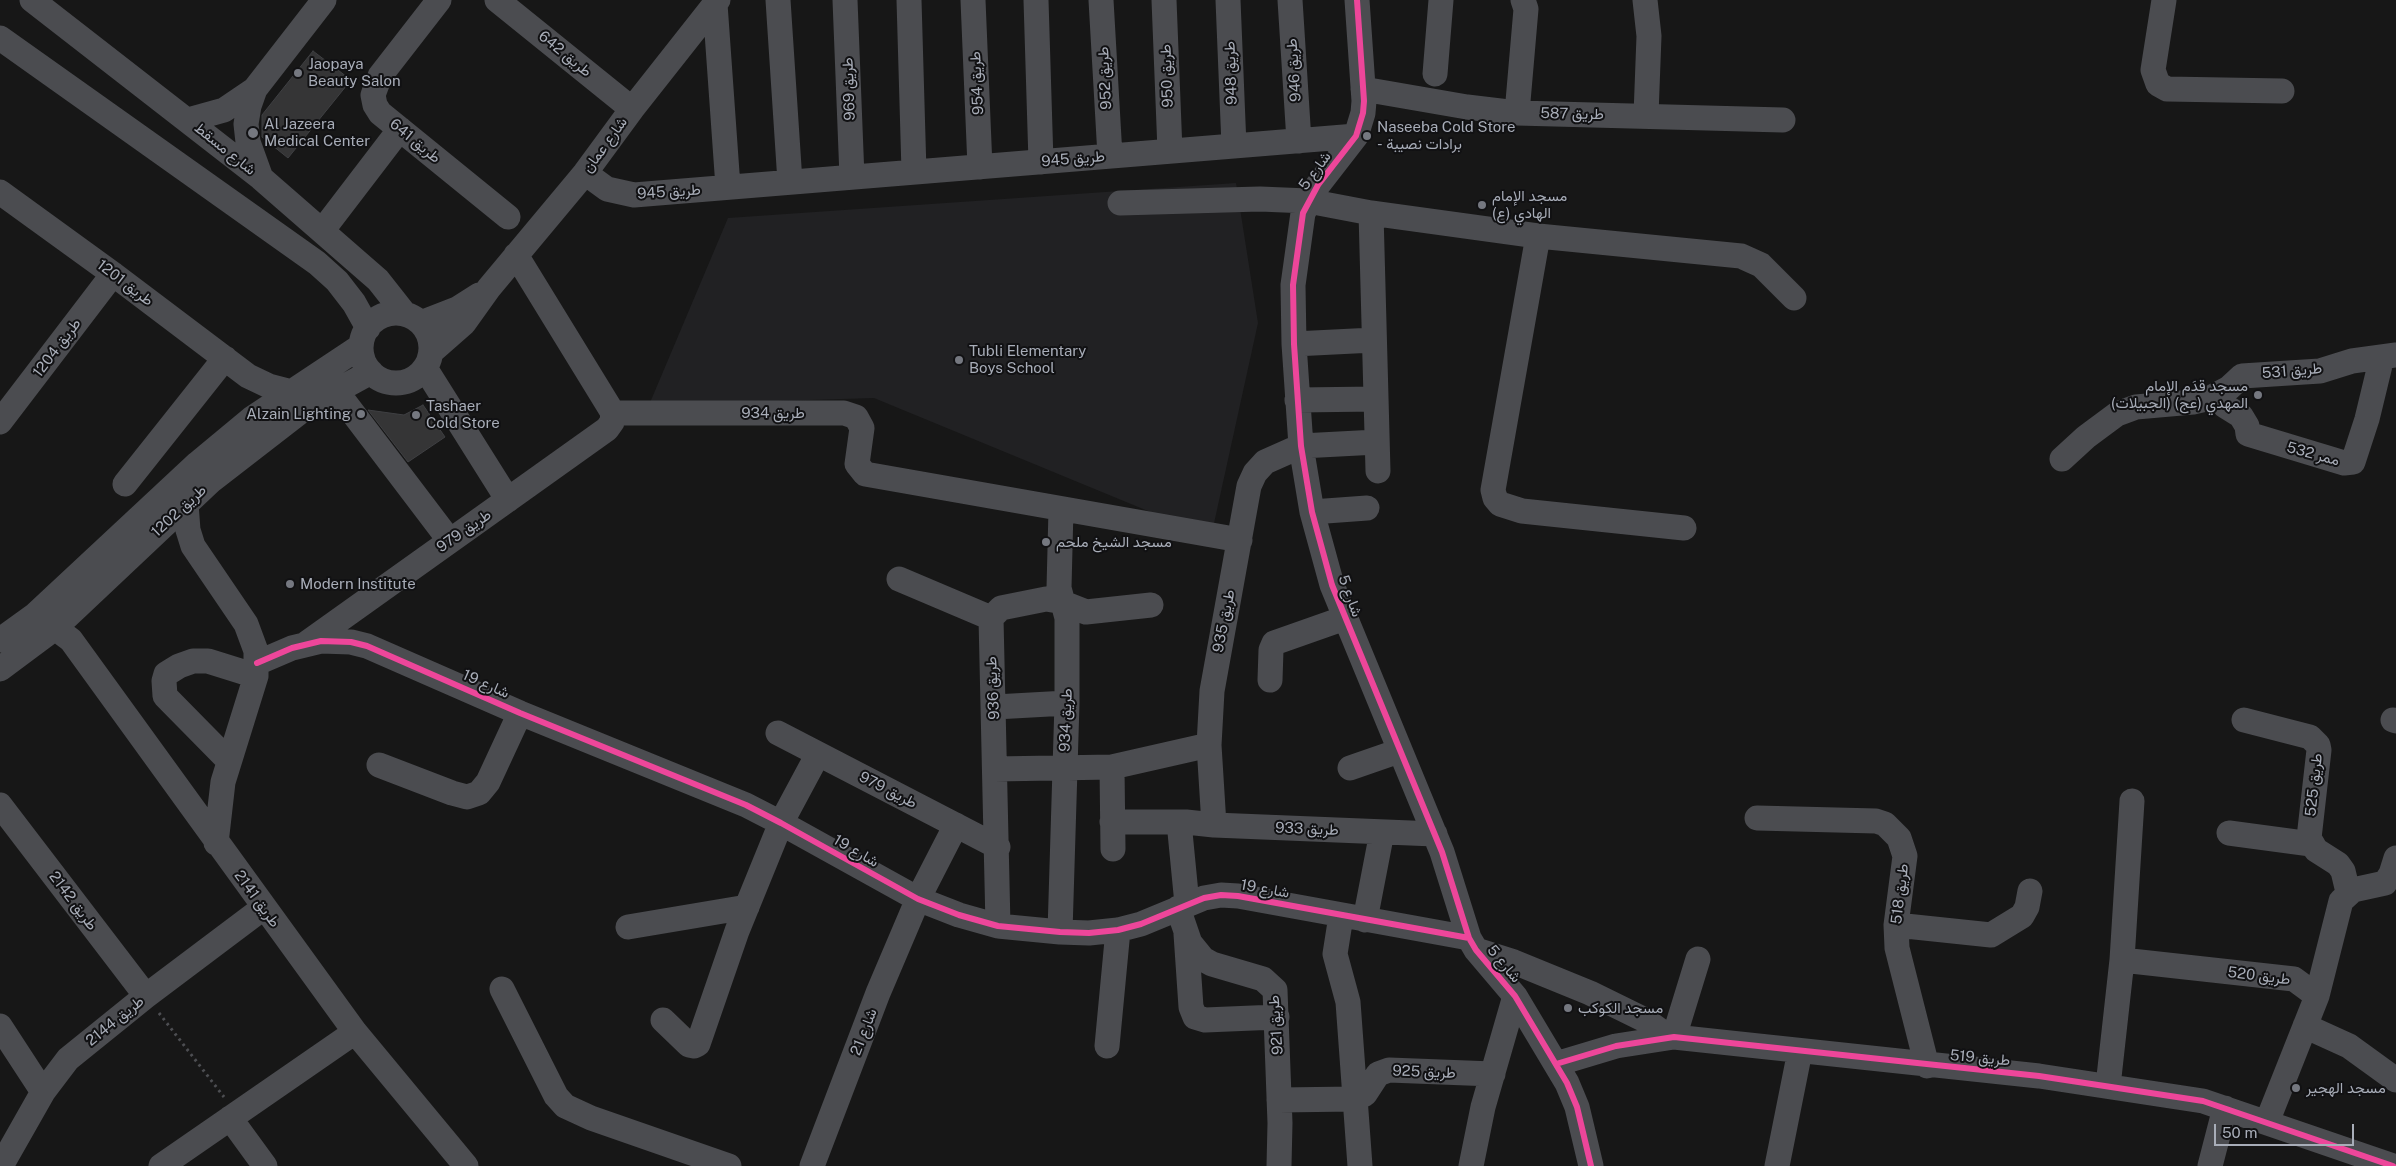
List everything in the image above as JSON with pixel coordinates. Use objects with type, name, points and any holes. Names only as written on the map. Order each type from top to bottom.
[{"type":"street","name":"شارع مسقط","points":[[32,0],[261,178],[378,280],[412,318]]},
{"type":"street","points":[[188,120],[224,110],[255,89],[324,0]]},
{"type":"street","name":"طريق 641","points":[[439,0],[375,85],[373,95],[375,105],[380,113],[508,217]]},
{"type":"street","name":"طريق 642","points":[[497,0],[632,109]]},
{"type":"street","points":[[778,0],[790,182]]},
{"type":"street","name":"طريق 969","points":[[845,0],[852,177]]},
{"type":"street","points":[[909,0],[914,172]]},
{"type":"street","name":"طريق 954","points":[[973,0],[980,167]]},
{"type":"street","points":[[1036,0],[1041,162]]},
{"type":"street","name":"طريق 952","points":[[1101,0],[1110,156]]},
{"type":"street","name":"طريق 950","points":[[1164,0],[1170,151]]},
{"type":"street","name":"طريق 948","points":[[1228,0],[1234,146]]},
{"type":"street","name":"طريق 946","points":[[1290,0],[1299,141]]},
{"type":"street","name":"شارع 5","points":[[1357,0],[1363,113],[1356,136],[1308,201],[1300,225],[1295,262],[1294,344],[1297,400],[1301,446],[1312,512],[1321,548],[1345,618],[1449,870],[1462,923],[1473,944],[1515,996],[1556,1064],[1577,1107],[1591,1166]]},
{"type":"street","points":[[1435,74],[1441,0]]},
{"type":"street","points":[[1517,113],[1526,9],[1523,0]]},
{"type":"street","points":[[1645,0],[1650,36],[1646,115]]},
{"type":"street","points":[[2164,0],[2152,70],[2158,84],[2167,89],[2282,91]]},
{"type":"street","points":[[717,2],[728,187]]},
{"type":"street","name":"شارع عمان","points":[[428,360],[464,323],[489,288],[585,173],[632,109],[717,2]]},
{"type":"street","points":[[0,38],[317,263],[337,281],[354,304],[365,337],[365,364],[371,372],[388,382],[399,383],[414,378],[428,360],[431,342],[412,318],[384,315],[375,320],[365,337]]},
{"type":"street","points":[[255,89],[249,106],[246,124],[248,142],[261,178]]},
{"type":"street","name":"طريق 587","points":[[1363,90],[1517,113],[1783,120]]},
{"type":"street","points":[[322,231],[400,129]]},
{"type":"street","name":"طريق 945","points":[[585,173],[607,189],[634,195],[1356,136]]},
{"type":"street","name":"طريق 1201","points":[[1,195],[113,274],[248,376],[269,386],[292,392]]},
{"type":"street","points":[[1120,203],[1260,199],[1308,201],[1371,213],[1538,236],[1747,257],[1761,264],[1794,298]]},
{"type":"street","points":[[1371,213],[1378,470]]},
{"type":"street","points":[[1538,236],[1493,490],[1495,498],[1500,504],[1522,511],[1684,528]]},
{"type":"street","points":[[516,255],[613,413]]},
{"type":"street","name":"طريق 1204","points":[[0,422],[113,274]]},
{"type":"street","name":"شارع عمان","points":[[412,318],[457,309],[489,288]]},
{"type":"street","name":"طريق 1202","points":[[0,640],[35,615],[79,571],[198,463],[251,418],[292,392],[365,337]]},
{"type":"street","points":[[1294,344],[1374,340]]},
{"type":"street","name":"طريق 531","points":[[2062,459],[2086,436],[2118,414],[2136,407],[2193,402],[2218,394],[2242,376],[2320,370],[2352,360],[2389,356]]},
{"type":"street","name":"ممر 532","points":[[2218,394],[2225,406],[2241,416],[2247,426],[2248,434],[2344,463],[2353,462],[2389,356]]},
{"type":"street","points":[[125,484],[225,358]]},
{"type":"street","points":[[428,360],[508,500]]},
{"type":"street","name":"طريق 1202","points":[[0,669],[55,628],[212,480],[305,408],[371,372]]},
{"type":"street","points":[[248,376],[252,397],[251,418]]},
{"type":"street","points":[[337,392],[450,541]]},
{"type":"street","points":[[1297,400],[1376,398]]},
{"type":"street","name":"طريق 934","points":[[613,413],[844,412],[856,417],[862,428],[857,464],[865,474],[1240,540]]},
{"type":"street","name":"طريق 979","points":[[306,644],[607,429],[612,422],[613,413]]},
{"type":"street","points":[[1301,446],[1377,442]]},
{"type":"street","name":"طريق 935","points":[[1214,825],[1210,744],[1214,674],[1249,486],[1255,473],[1265,462],[1301,446]]},
{"type":"street","points":[[193,546],[160,528],[160,511],[198,463]]},
{"type":"street","points":[[186,504],[188,530],[193,546],[246,624],[252,637],[256,670],[228,760],[220,801],[216,843]]},
{"type":"street","points":[[1312,512],[1367,508]]},
{"type":"street","name":"طريق 934","points":[[1060,932],[1067,703],[1067,618],[1059,588],[1061,509]]},
{"type":"street","points":[[899,579],[991,618],[1001,608],[1046,599],[1063,602],[1086,612],[1151,605]]},
{"type":"street","name":"طريق 936","points":[[991,618],[995,707],[998,926]]},
{"type":"street","points":[[1270,680],[1271,650],[1274,643],[1345,618]]},
{"type":"street","name":"طريق 2141","points":[[55,628],[71,640],[354,1032],[466,1166]]},
{"type":"street","name":"شارع 19","points":[[256,670],[306,644],[335,641],[367,646],[520,713],[746,805],[918,899],[959,915],[998,926],[1089,933],[1118,930],[1141,924],[1182,906],[1221,895],[1238,896],[1366,920],[1473,944]]},
{"type":"street","points":[[228,760],[165,696],[164,681],[166,674],[179,666],[193,661],[208,661],[256,670]]},
{"type":"street","points":[[995,707],[1067,703]]},
{"type":"street","points":[[379,765],[452,793],[467,796],[479,793],[488,782],[520,713]]},
{"type":"street","name":"طريق 525","points":[[2244,720],[2310,737],[2318,745],[2319,750],[2309,831],[2311,844]]},
{"type":"street","name":"طريق 979","points":[[778,733],[998,847]]},
{"type":"street","points":[[995,769],[1112,767],[1210,744]]},
{"type":"street","points":[[1350,768],[1399,751]]},
{"type":"street","points":[[663,1020],[689,1045],[694,1046],[698,1044],[737,931],[781,823],[818,754]]},
{"type":"street","points":[[1112,767],[1113,849]]},
{"type":"street","points":[[2108,1086],[2122,960],[2132,801]]},
{"type":"street","name":"طريق 2142","points":[[0,806],[146,996]]},
{"type":"street","name":"طريق 518","points":[[1757,818],[1876,821],[1893,830],[1899,838],[1905,856],[1896,925],[1897,948],[1927,1066]]},
{"type":"street","name":"طريق 933","points":[[1112,822],[1179,822],[1434,834]]},
{"type":"street","points":[[1179,822],[1182,906]]},
{"type":"street","name":"شارع 21","points":[[812,1166],[878,993],[918,899],[956,825]]},
{"type":"street","points":[[1366,920],[1382,832]]},
{"type":"street","points":[[2229,832],[2311,844],[2322,855],[2338,864],[2346,880],[2348,892],[2339,906],[2332,943],[2317,996],[2267,1122]]},
{"type":"street","points":[[2348,892],[2385,883],[2391,874],[2396,858]]},
{"type":"street","points":[[1896,925],[1991,935],[2022,916],[2027,907],[2030,891]]},
{"type":"street","name":"طريق 921","points":[[1182,906],[1186,934],[1196,951],[1212,964],[1268,982],[1276,996],[1280,1100],[1279,1166]]},
{"type":"street","points":[[628,926],[747,907]]},
{"type":"street","name":"طريق 2144","points":[[1,1166],[43,1092],[68,1059],[146,996],[263,908]]},
{"type":"street","points":[[1341,916],[1335,954],[1348,1002],[1360,1166]]},
{"type":"street","points":[[1107,1046],[1118,930]]},
{"type":"street","points":[[1186,934],[1191,1008],[1196,1017],[1205,1020],[1277,1017]]},
{"type":"street","name":"طريق 519","points":[[1473,944],[1590,992],[1647,1021],[1672,1037]]},
{"type":"street","points":[[1672,1037],[1698,959]]},
{"type":"street","name":"طريق 520","points":[[2122,960],[2294,979],[2317,996]]},
{"type":"street","points":[[502,989],[556,1096],[565,1106],[591,1118],[729,1166]]},
{"type":"street","points":[[1471,1166],[1493,1074],[1515,996]]},
{"type":"street","points":[[0,1026],[43,1092]]},
{"type":"street","points":[[2305,1026],[2349,1046],[2396,1080]]},
{"type":"street","points":[[161,1166],[354,1032]]},
{"type":"street","name":"طريق 519","points":[[1556,1064],[1616,1046],[1672,1037],[2108,1086],[2204,1101],[2393,1166]]},
{"type":"street","points":[[1777,1166],[1800,1051]]},
{"type":"street","name":"طريق 925","points":[[1354,1099],[1365,1094],[1378,1074],[1389,1070],[1493,1074]]},
{"type":"street","points":[[1280,1100],[1354,1099]]},
{"type":"street","points":[[2210,1166],[2225,1108]]},
{"type":"street","points":[[233,1116],[265,1166]]},
{"type":"path","points":[[146,996],[233,1116]]},
{"type":"shaded area","name":"Tubli Elementary Boys School","points":[[1236,183],[1258,323],[1211,537],[874,398],[649,405],[728,218]]},
{"type":"building","points":[[313,51],[351,80],[288,158],[262,137],[262,115]]},
{"type":"building","points":[[423,405],[445,437],[408,462],[368,410],[404,415]]},
{"type":"cycle path","points":[[1357,0],[1364,101],[1363,113],[1356,136],[1318,185],[1303,213],[1293,285],[1294,344],[1301,446],[1312,512],[1332,585],[1442,852],[1469,938],[1476,950],[1515,996],[1567,1083],[1577,1107],[1591,1166]]},
{"type":"cycle path","points":[[257,663],[292,648],[321,641],[351,642],[367,646],[520,713],[746,805],[918,899],[959,915],[998,926],[1089,933],[1118,930],[1141,924],[1204,898],[1221,895],[1238,896],[1469,938]]},
{"type":"cycle path","points":[[1556,1064],[1616,1046],[1674,1037],[2039,1076],[2203,1101],[2393,1166]]},
{"type":"place","name":"Jaopaya Beauty Salon","points":[[298,73]]},
{"type":"place","name":"Al Jazeera Medical Center","points":[[253,133]]},
{"type":"place","name":"Naseeba Cold Store - برادات نصيبة","points":[[1367,136]]},
{"type":"place","name":"مسجد الإمام الهادي (ع)","points":[[1482,205]]},
{"type":"place","name":"Tubli Elementary Boys School","points":[[959,360]]},
{"type":"place","name":"مسجد قدَم الإمام المهدي (عج) (الجبيلات)","points":[[2258,395]]},
{"type":"place","name":"Alzain Lighting","points":[[361,414]]},
{"type":"place","name":"Tashaer Cold Store","points":[[416,415]]},
{"type":"place","name":"مسجد الشيخ ملحم","points":[[1046,542]]},
{"type":"place","name":"Modern Institute","points":[[290,584]]},
{"type":"place","name":"مسجد الكوكب","points":[[1568,1008]]},
{"type":"place","name":"مسجد الهجير","points":[[2296,1088]]}]
